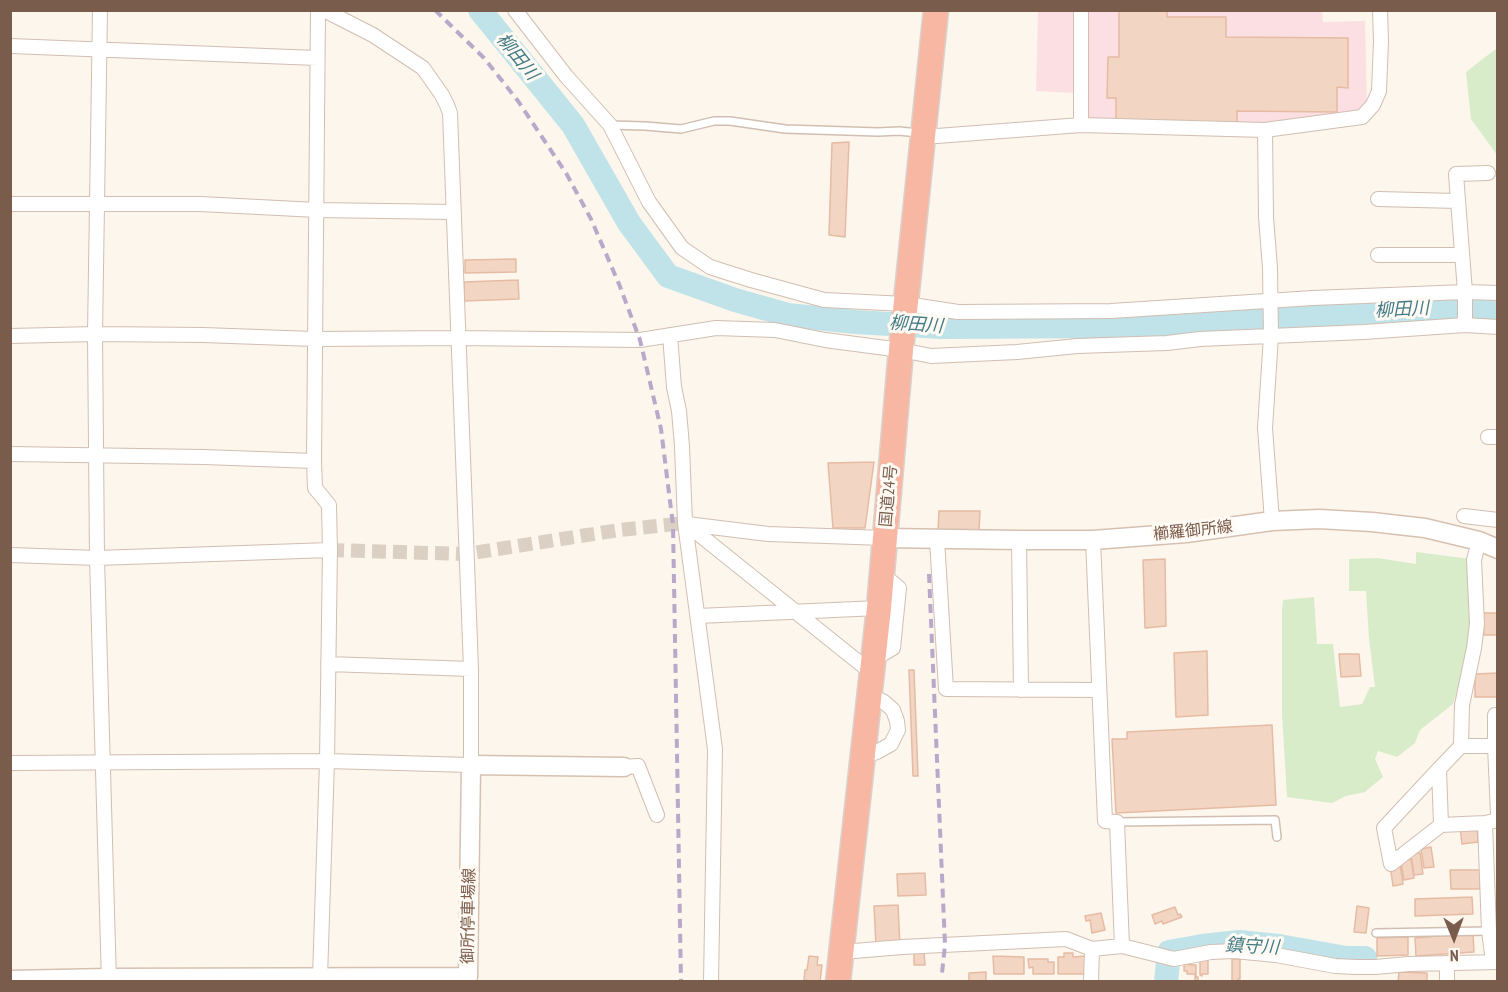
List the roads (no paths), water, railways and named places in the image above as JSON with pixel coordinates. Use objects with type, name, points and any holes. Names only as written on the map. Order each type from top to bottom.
[{"type":"highway","name":"国道24号","points":[[838,981],[883,575],[905,309],[936,10]]},
{"type":"main road","name":"櫛羅御所線","points":[[885,538],[1093,540],[1186,533],[1272,521],[1319,519],[1425,528],[1479,541],[1497,549]]},
{"type":"main road","points":[[471,765],[624,767]]},
{"type":"main road","name":"御所停車場線","points":[[10,980],[468,979],[471,765]]},
{"type":"street","points":[[100,10],[95,334],[97,558],[109,980]]},
{"type":"street","points":[[318,10],[314,461],[315,488],[329,505],[330,550],[327,761],[320,978]]},
{"type":"street","points":[[10,763],[327,761],[471,765],[471,669],[451,127],[447,105],[423,68],[373,34],[324,10]]},
{"type":"street","points":[[515,10],[566,76],[610,125],[649,202],[682,248],[710,267],[751,280],[824,300],[958,312],[1111,311],[1270,301],[1497,293]]},
{"type":"street","points":[[1081,125],[1082,10]]},
{"type":"street","points":[[923,134],[937,136],[1081,125],[1264,130],[1362,117],[1372,105],[1379,91],[1380,10]]},
{"type":"street","points":[[10,46],[317,58]]},
{"type":"street","points":[[1264,130],[1271,336],[1264,428],[1272,521]]},
{"type":"street","points":[[1465,324],[1465,293],[1456,174],[1488,173]]},
{"type":"street","points":[[1378,199],[1458,201]]},
{"type":"street","points":[[10,204],[200,204],[317,210],[453,212]]},
{"type":"street","points":[[1378,255],[1462,255]]},
{"type":"street","points":[[10,336],[95,334],[314,339],[640,340],[716,328],[775,330],[825,340],[902,344],[931,356],[1017,352],[1077,346],[1167,343],[1200,339],[1364,333],[1465,324],[1497,327]]},
{"type":"street","points":[[670,335],[682,446],[685,523],[715,749],[711,981]]},
{"type":"street","points":[[10,454],[314,461]]},
{"type":"street","points":[[1464,516],[1497,520]]},
{"type":"street","points":[[685,523],[768,534],[885,538]]},
{"type":"street","points":[[685,523],[872,676],[884,702],[893,710],[898,730],[891,744],[871,754],[863,754]]},
{"type":"street","points":[[937,539],[946,690],[1099,690]]},
{"type":"street","points":[[1019,540],[1021,690]]},
{"type":"street","points":[[1093,540],[1105,821],[1117,822],[1122,946]]},
{"type":"street","points":[[842,952],[1066,939],[1092,949],[1122,946],[1174,959],[1211,952],[1234,951],[1356,967],[1495,962],[1489,931],[1491,821],[1441,825],[1391,864],[1384,828],[1461,746],[1462,705],[1477,624],[1474,560],[1479,541]]},
{"type":"street","points":[[10,555],[97,558],[330,550]]},
{"type":"street","points":[[872,676],[893,648],[899,588],[883,575]]},
{"type":"street","points":[[698,616],[879,608]]},
{"type":"street","points":[[328,664],[471,669]]},
{"type":"street","points":[[1496,715],[1497,814]]},
{"type":"street","points":[[1461,746],[1495,746]]},
{"type":"street","points":[[624,767],[638,766],[657,815]]},
{"type":"street","points":[[1439,770],[1441,825]]},
{"type":"street","points":[[1091,981],[1092,949]]},
{"type":"street","points":[[1447,963],[1447,981]]},
{"type":"street","points":[[1356,967],[1356,981]]},
{"type":"lane","points":[[610,125],[681,129],[714,121],[730,121],[785,129],[899,131],[923,134]]},
{"type":"lane","points":[[1117,822],[1275,820],[1277,837]]},
{"type":"lane","points":[[1376,933],[1489,931]]},
{"type":"waterway","name":"柳田川","points":[[480,10],[573,125],[629,223],[668,276],[735,300],[788,315],[942,327],[1127,326],[1438,308],[1498,312]]},
{"type":"waterway","name":"鎮守川","points":[[1166,982],[1169,952],[1202,946],[1239,942],[1279,946],[1346,958],[1365,958]]},
{"type":"tunnel","points":[[330,550],[466,554],[619,530],[685,523]]},
{"type":"railway","points":[[435,10],[484,58],[518,101],[566,173],[591,219],[640,340],[661,429],[673,525],[681,982]]},
{"type":"railway","points":[[929,574],[945,945],[942,973]]}]
